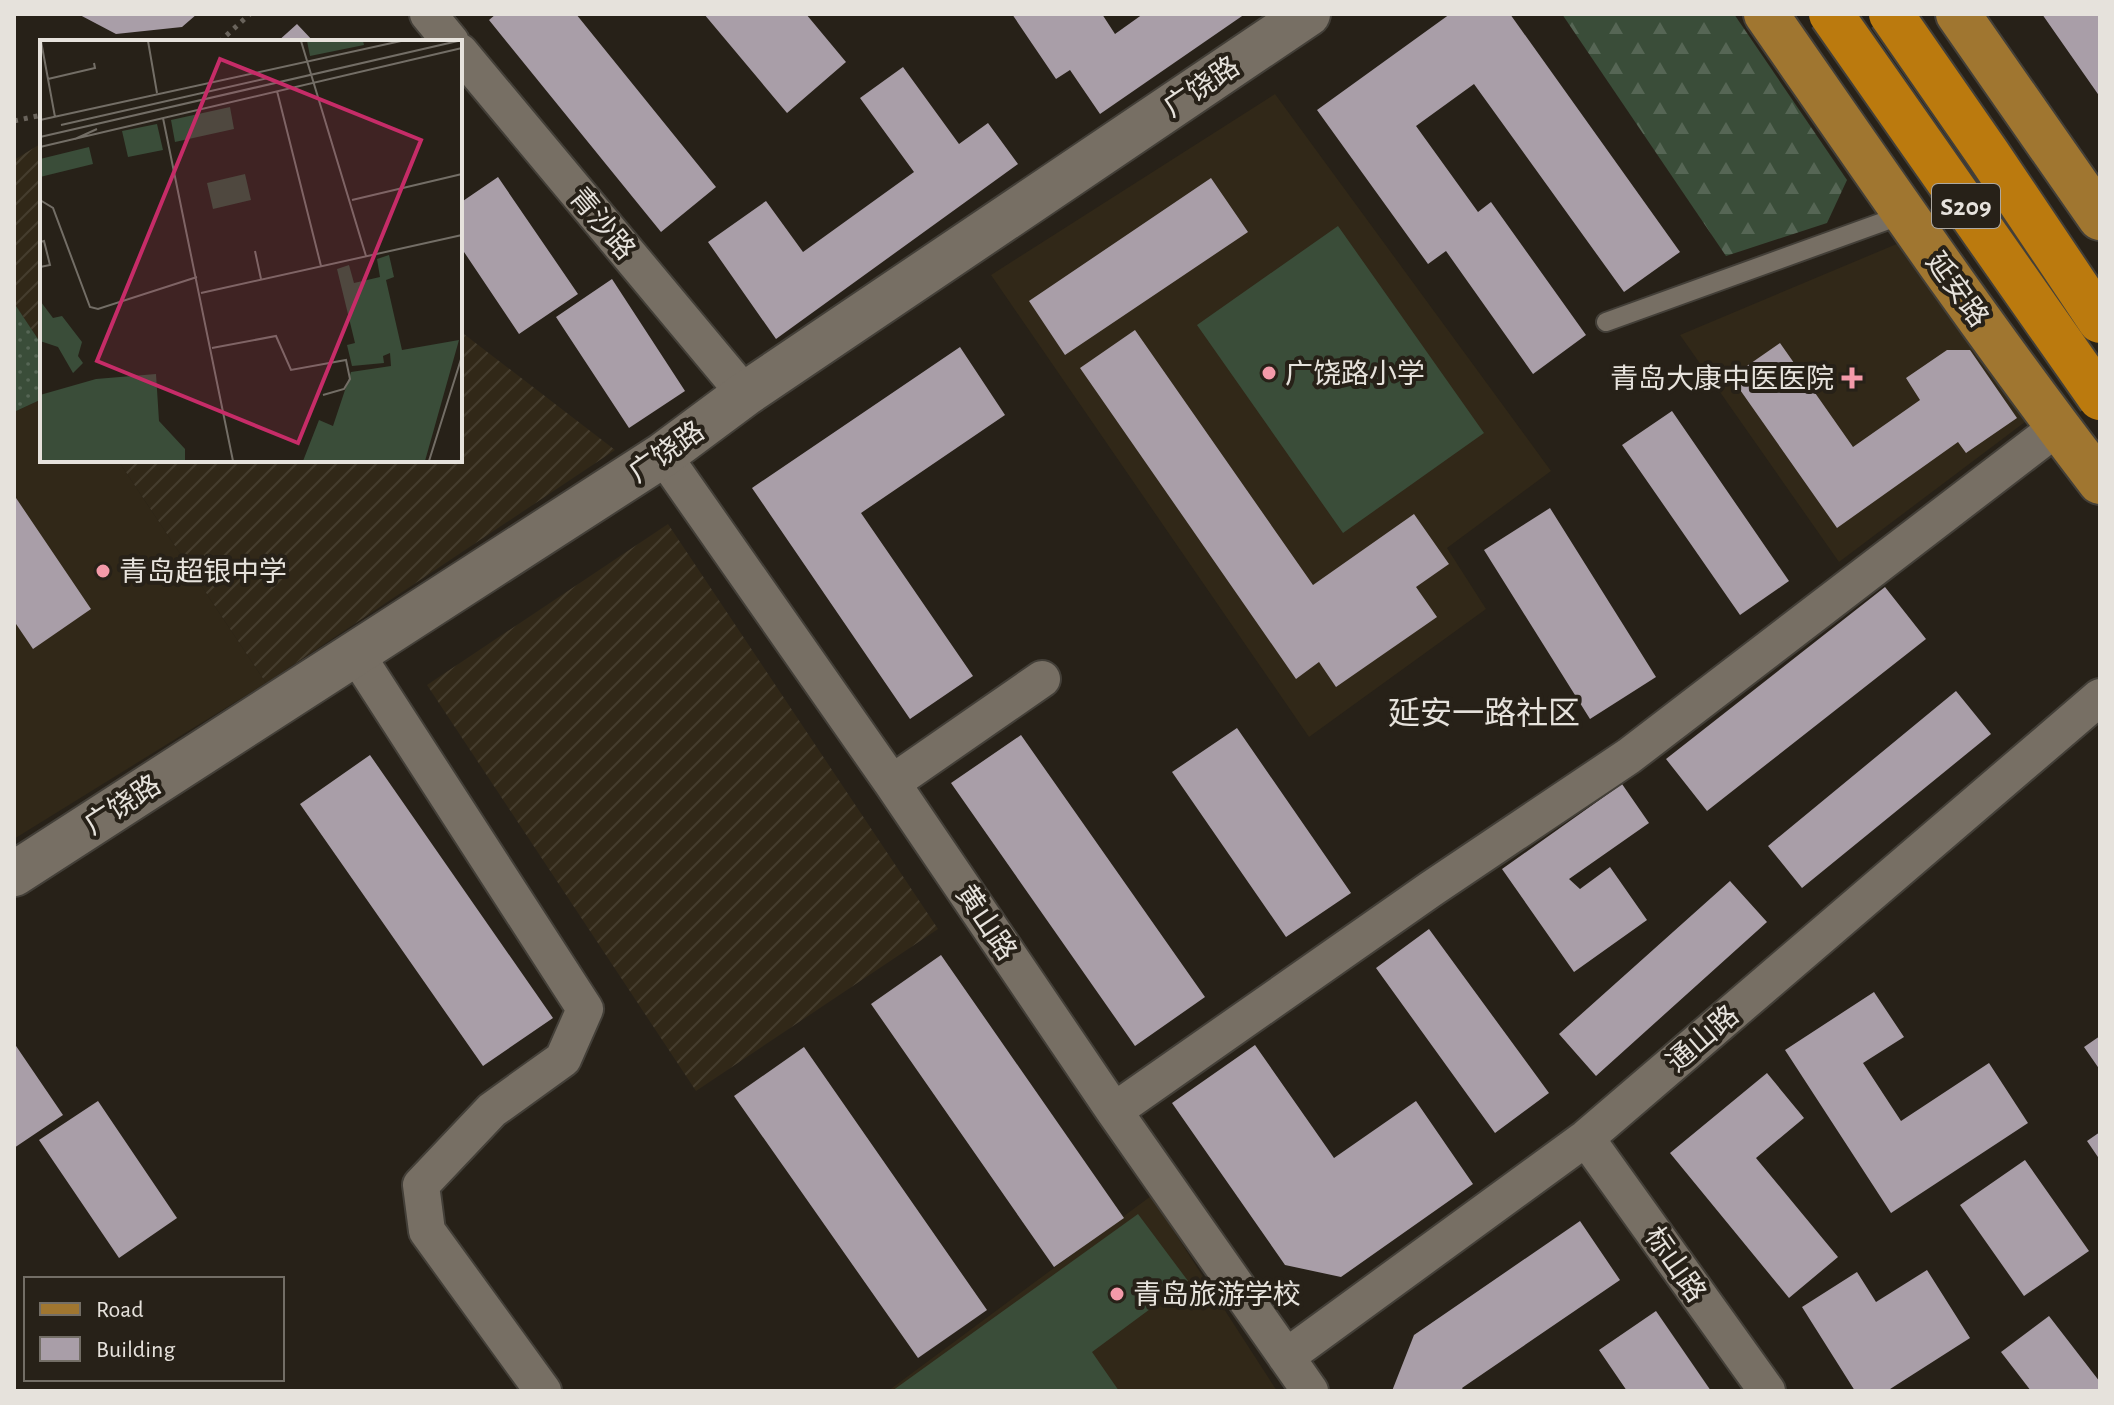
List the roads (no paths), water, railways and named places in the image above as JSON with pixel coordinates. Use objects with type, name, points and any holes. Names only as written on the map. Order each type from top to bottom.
[{"type":"highway","name":"S209","points":[[1831,14],[2100,398]]},
{"type":"highway","name":"S209","points":[[1891,14],[2100,321]]},
{"type":"main road","name":"延安路","points":[[1766,14],[1905,214],[2100,482]]},
{"type":"main road","points":[[1958,14],[2100,218]]},
{"type":"main road","points":[[1859,147],[1892,169],[1921,173],[1951,161],[1995,132],[2010,87]]},
{"type":"street","points":[[428,14],[449,40]]},
{"type":"street","name":"广饶路","points":[[14,874],[663,455],[745,394],[1308,14]]},
{"type":"street","name":"青沙路","points":[[462,54],[745,394]]},
{"type":"street","points":[[1114,1111],[1629,756],[2058,427]]},
{"type":"street","name":"黄山路","points":[[663,455],[1310,1391]]},
{"type":"street","points":[[356,654],[585,1009],[563,1059],[492,1110],[421,1185],[427,1231],[543,1391]]},
{"type":"street","points":[[892,783],[1042,679]]},
{"type":"street","name":"通山路","points":[[1286,1357],[1586,1138],[2100,697]]},
{"type":"street","name":"标山路","points":[[1586,1138],[1767,1391]]},
{"type":"lane","points":[[1606,322],[1905,214]]},
{"type":"place","name":"广饶路小学","points":[[1269,373]]},
{"type":"place","name":"青岛大康中医医院","points":[[1852,378]]},
{"type":"place","name":"青岛超银中学","points":[[103,571]]},
{"type":"place","name":"青岛旅游学校","points":[[1117,1294]]},
{"type":"district","name":"延安一路社区","points":[[1484,713]]}]
